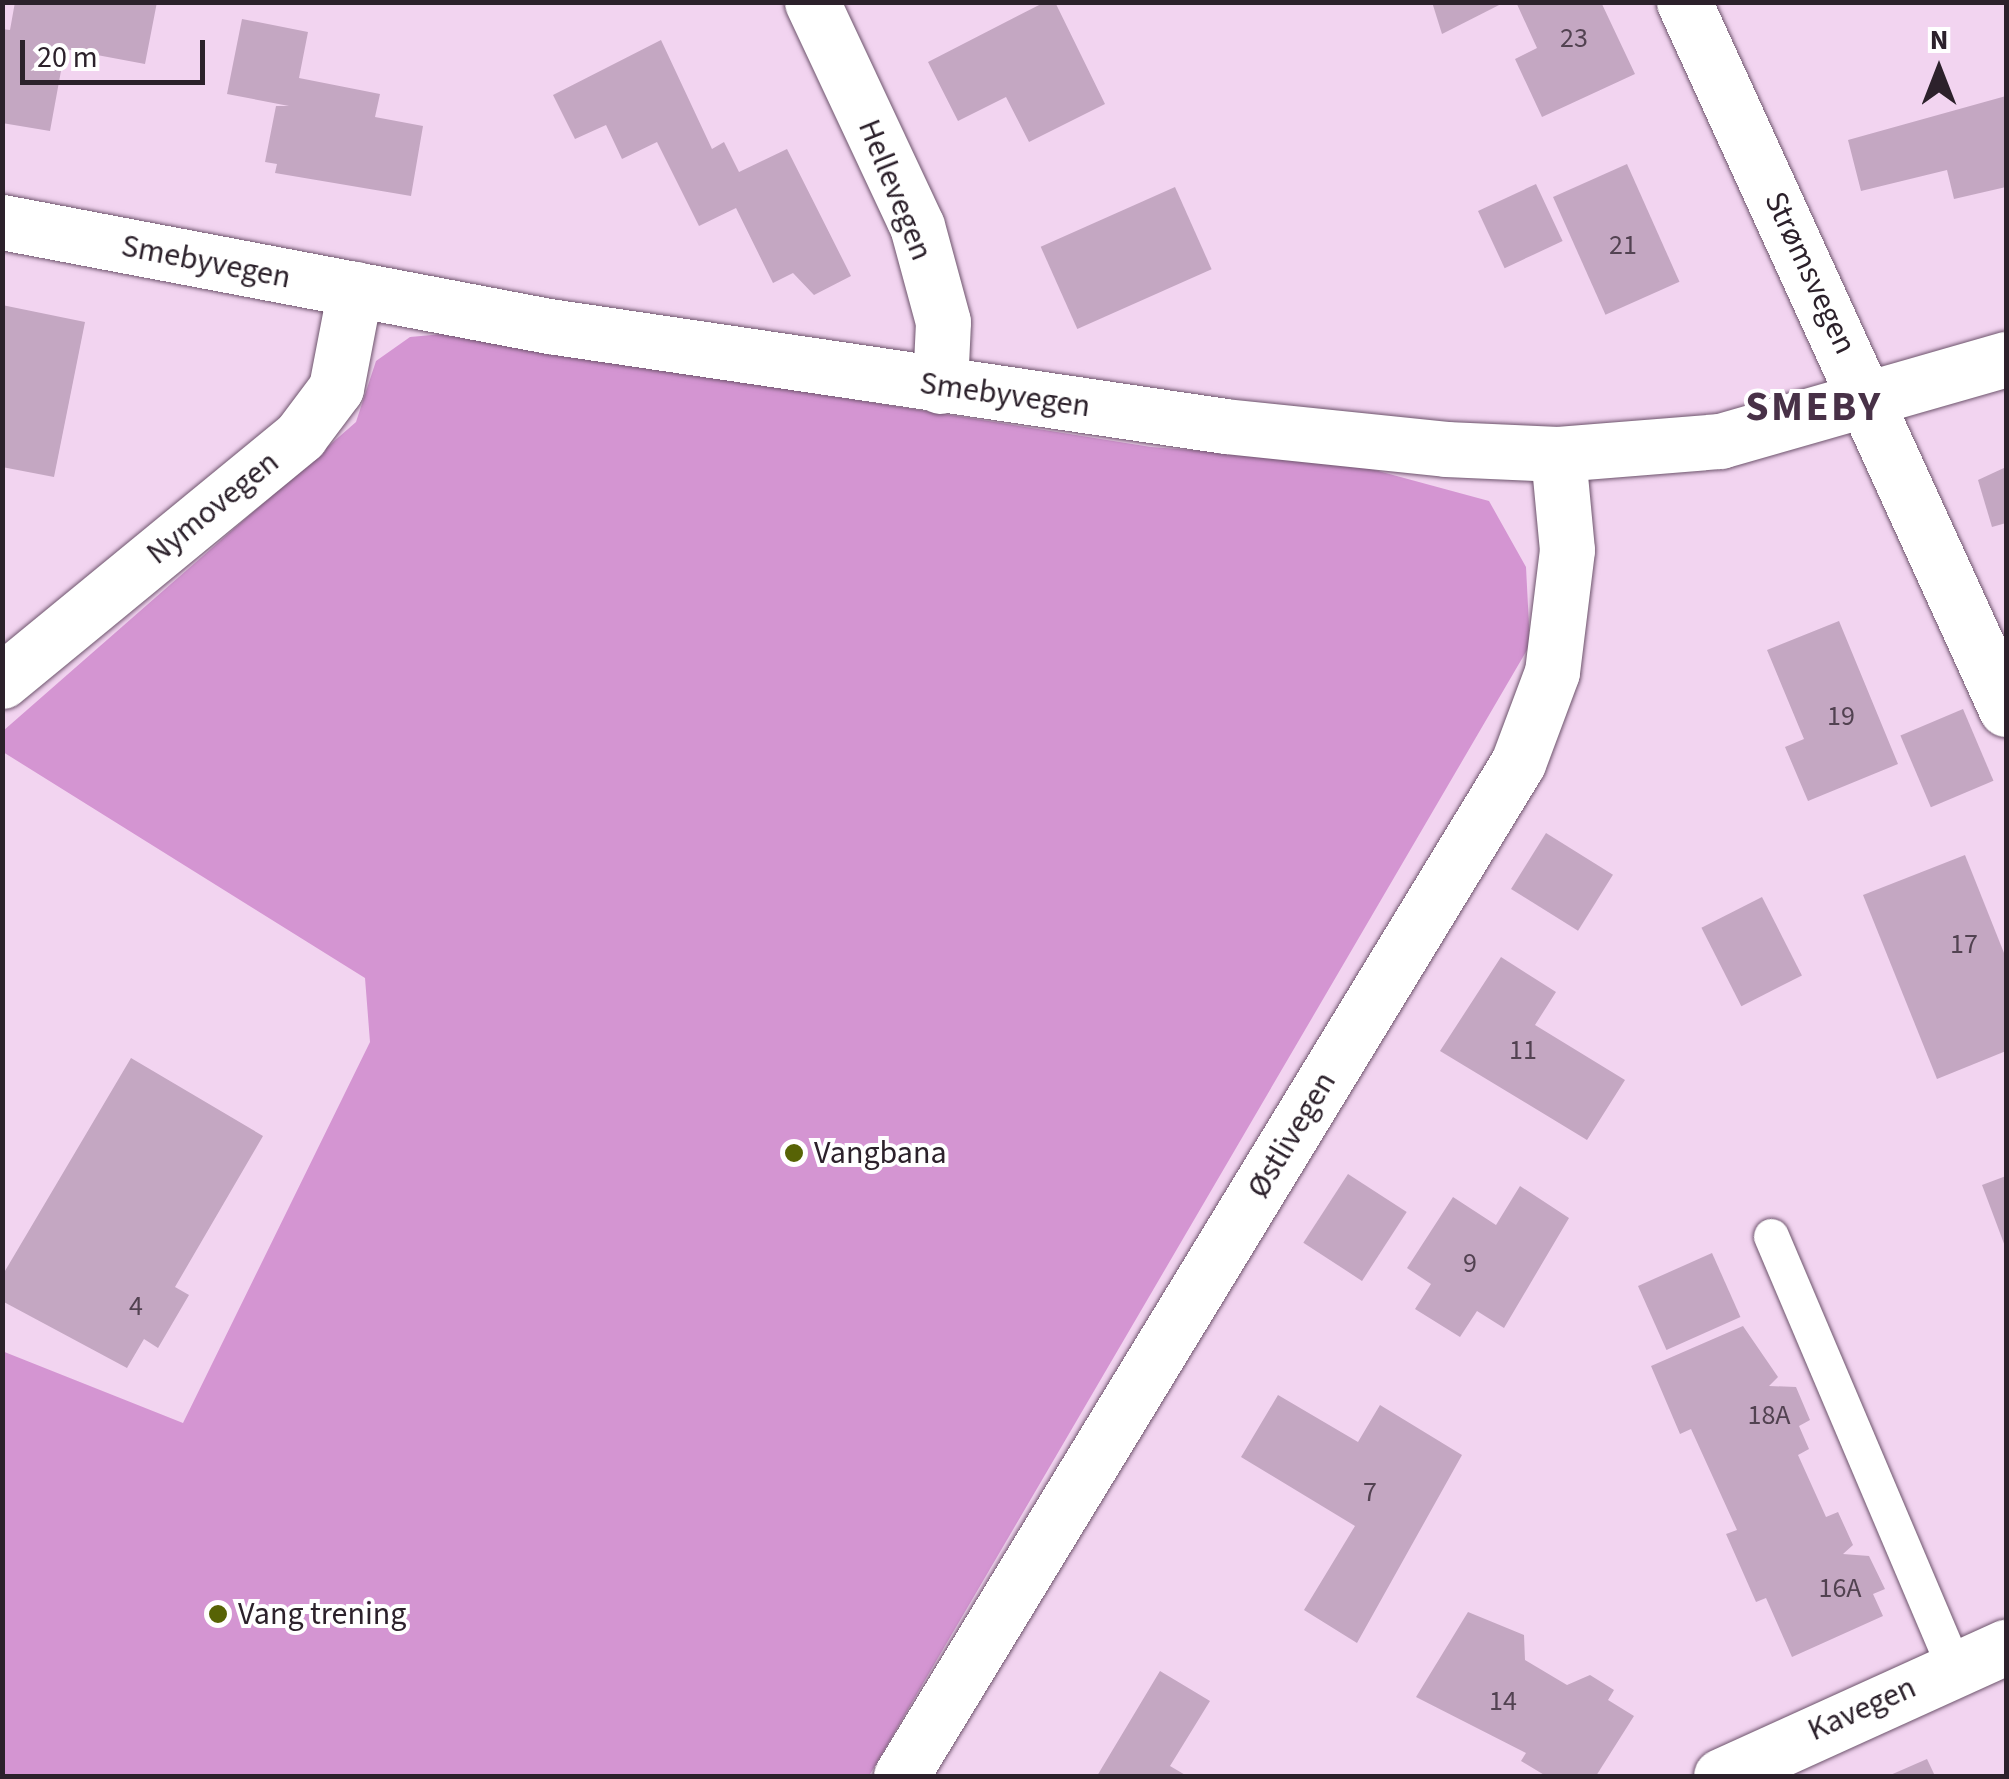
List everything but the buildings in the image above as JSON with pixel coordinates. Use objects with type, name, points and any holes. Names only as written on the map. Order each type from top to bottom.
[{"type":"street","name":"Hellevegen","points":[[812,2],[917,226],[942,322],[940,386]]},
{"type":"street","name":"Strømsvegen","points":[[1684,2],[1869,399],[2006,709]]},
{"type":"street","name":"Smebyvegen","points":[[2,222],[355,290],[940,386],[1225,426],[1558,454],[1720,440],[2006,359]]},
{"type":"street","name":"Nymovegen","points":[[2,681],[300,436],[336,388],[355,290]]},
{"type":"street","name":"Østlivegen","points":[[901,1776],[1518,763],[1552,672],[1567,550],[1558,454]]},
{"type":"street","name":"Kavegen","points":[[1721,1776],[2006,1647]]},
{"type":"lane","points":[[1771,1236],[1955,1669]]},
{"type":"shaded area","points":[[443,334],[1151,447],[1345,462],[1489,501],[1526,567],[1530,645],[869,1776],[3,1776],[2,1351],[183,1423],[370,1042],[365,978],[3,752],[3,731],[356,422],[376,361],[410,337]]},
{"type":"place","name":"Vangbana","points":[[794,1153]]},
{"type":"place","name":"Vang trening","points":[[218,1614]]},
{"type":"district","name":"SMEBY","points":[[1814,407]]}]
